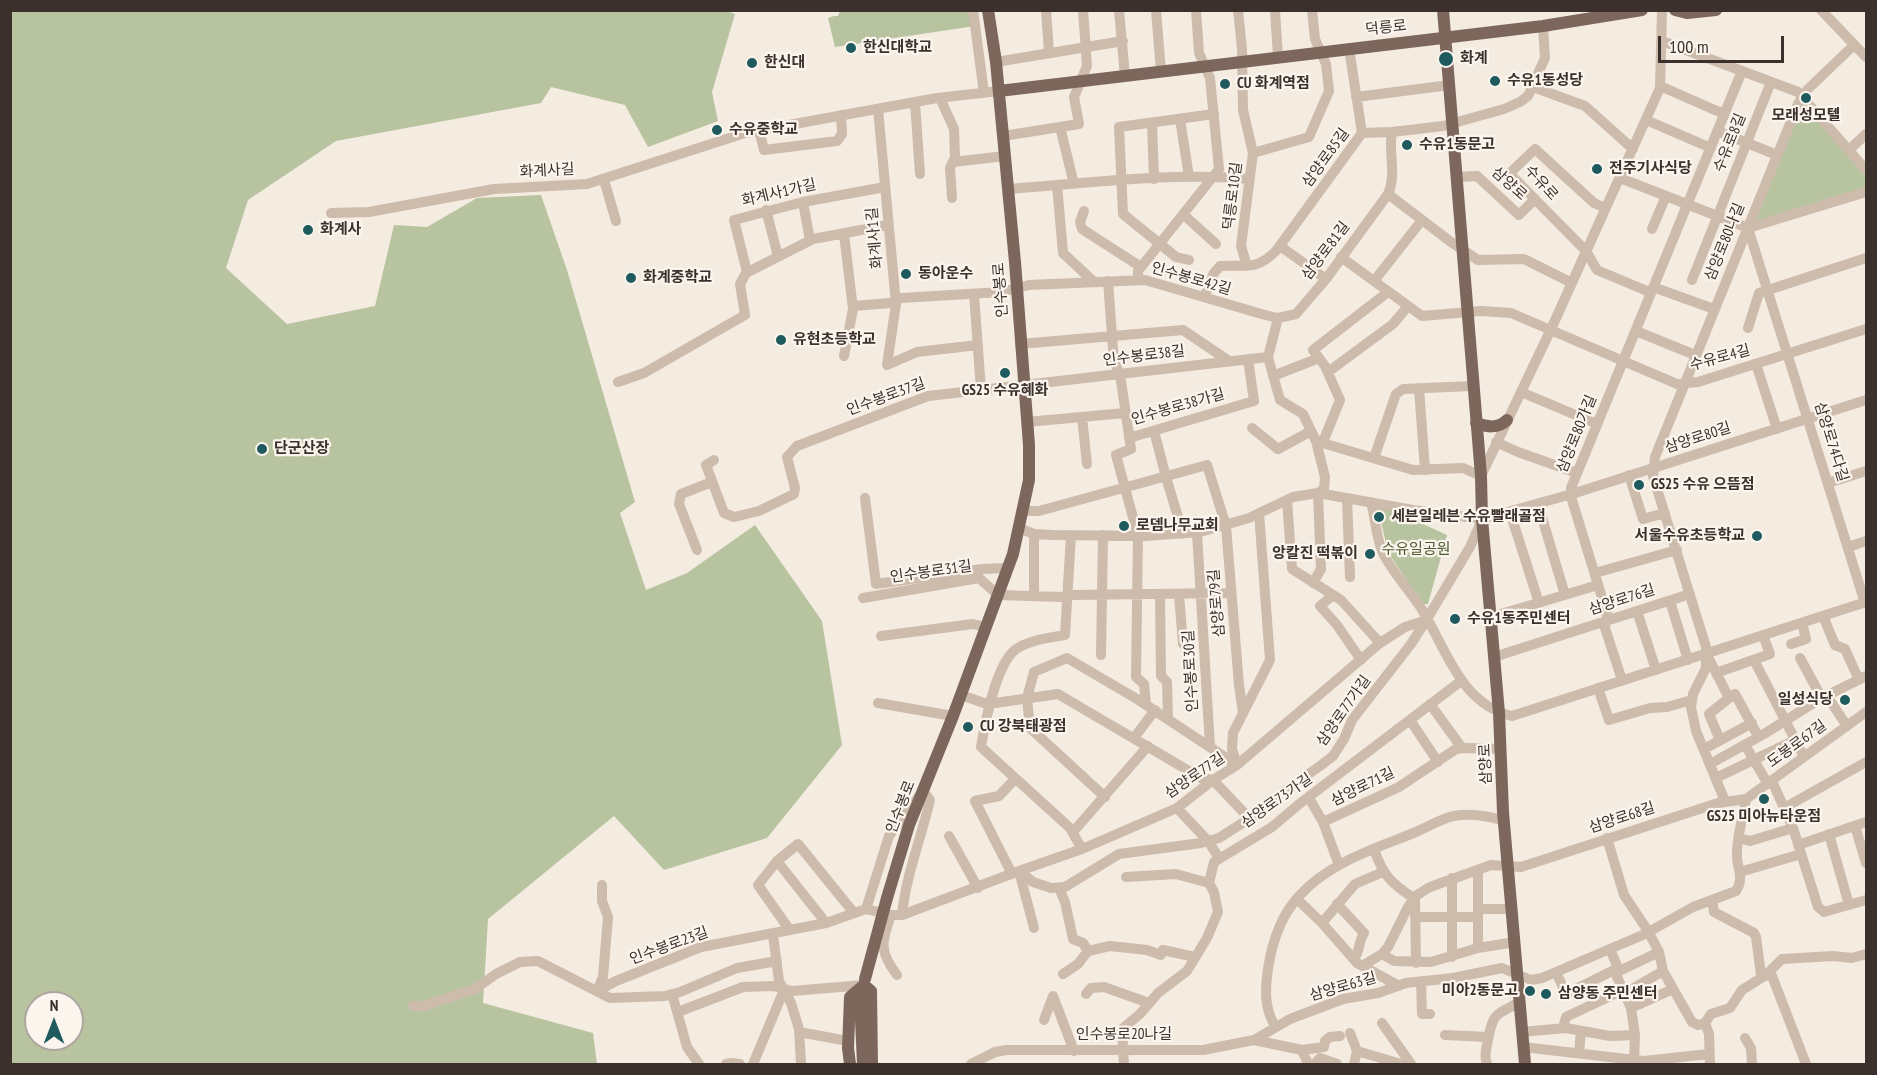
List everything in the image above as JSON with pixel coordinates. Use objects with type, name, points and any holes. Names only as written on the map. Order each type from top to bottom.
[{"type":"main road","name":"인수봉로","points":[[863,1065],[860,998],[887,898],[909,825],[953,716],[1013,554],[1029,480],[1017,289],[996,62],[988,10]]},
{"type":"main road","name":"삼양로","points":[[1443,10],[1481,476],[1482,519],[1500,713],[1504,821],[1525,1065]]},
{"type":"main road","name":"덕릉로","points":[[999,91],[1543,26],[1582,15],[1641,10]]},
{"type":"main road","points":[[1675,10],[1687,13],[1716,10]]},
{"type":"main road","points":[[1476,423],[1493,427],[1507,420]]},
{"type":"main road","points":[[850,1065],[848,1041],[850,997],[864,982],[871,991],[872,1065]]},
{"type":"street","points":[[973,10],[984,93]]},
{"type":"street","points":[[1046,10],[1049,53]]},
{"type":"street","points":[[1003,136],[1079,124],[1074,98],[1087,66],[1083,10]]},
{"type":"street","points":[[1119,10],[1125,76]]},
{"type":"street","points":[[1156,10],[1161,72]]},
{"type":"street","points":[[1137,280],[1138,271],[1219,169],[1210,78],[1199,53],[1196,10]]},
{"type":"street","name":"덕릉로10길","points":[[1239,10],[1243,110],[1253,153],[1241,246],[1246,263]]},
{"type":"street","points":[[1275,10],[1278,57]]},
{"type":"street","points":[[1253,153],[1310,137],[1329,91],[1326,63],[1315,39],[1312,10]]},
{"type":"street","points":[[1252,428],[1278,449],[1317,438],[1413,470],[1463,468],[1481,476],[1551,330],[1634,149],[1660,86],[1662,10]]},
{"type":"street","points":[[1821,10],[1866,57]]},
{"type":"street","points":[[1453,122],[1504,109],[1528,96],[1545,58],[1543,26]]},
{"type":"street","points":[[996,62],[1123,41]]},
{"type":"street","points":[[1662,41],[1798,92],[1866,170]]},
{"type":"street","name":"삼양로80나길","points":[[1654,468],[1655,457],[1695,355],[1802,97],[1854,45]]},
{"type":"street","name":"덕릉로","points":[[1348,48],[1362,133]]},
{"type":"street","name":"삼양로80가길","points":[[1622,680],[1605,628],[1607,614],[1571,488],[1742,71]]},
{"type":"street","name":"수유로8길","points":[[1692,280],[1771,82]]},
{"type":"street","points":[[1356,97],[1450,85]]},
{"type":"street","points":[[1660,86],[1725,114]]},
{"type":"street","points":[[1533,87],[1585,106],[1634,149]]},
{"type":"street","name":"화계사길","points":[[331,213],[369,212],[495,189],[586,184],[759,130],[915,102],[999,91]]},
{"type":"street","points":[[940,98],[954,129],[955,157],[950,168],[952,198]]},
{"type":"street","points":[[915,102],[920,174]]},
{"type":"street","name":"화계사1길","points":[[878,109],[896,300],[887,365],[917,352],[978,345]]},
{"type":"street","points":[[1189,260],[1176,257],[1123,214],[1119,127],[1214,114]]},
{"type":"street","points":[[759,130],[764,150],[837,141],[842,134],[841,115]]},
{"type":"street","points":[[1180,119],[1189,177]]},
{"type":"street","points":[[1646,120],[1711,148]]},
{"type":"street","name":"삼양로85길","points":[[1204,297],[1214,273],[1220,266],[1255,266],[1264,263],[1280,246],[1362,133],[1443,126],[1453,122]]},
{"type":"street","points":[[1152,123],[1154,179]]},
{"type":"street","points":[[1060,127],[1074,184]]},
{"type":"street","points":[[1717,131],[1777,155]]},
{"type":"street","name":"삼양로81길","points":[[1278,318],[1296,314],[1326,279],[1388,194],[1393,183],[1390,141],[1392,132]]},
{"type":"street","points":[[1849,150],[1866,134]]},
{"type":"street","name":"수유로","points":[[1605,208],[1594,203],[1535,149],[1511,172],[1513,177],[1586,251],[1598,270],[1647,291],[1653,288]]},
{"type":"street","points":[[953,162],[1005,156]]},
{"type":"street","points":[[1008,189],[1189,177],[1214,176],[1250,179]]},
{"type":"street","name":"삼양로","points":[[1456,177],[1477,176],[1519,215],[1534,199]]},
{"type":"street","points":[[1620,178],[1748,228],[1866,192]]},
{"type":"street","points":[[604,180],[616,221]]},
{"type":"street","points":[[1058,185],[1063,252],[1094,282]]},
{"type":"street","name":"화계사1가길","points":[[747,273],[734,219],[803,202],[885,187]]},
{"type":"street","points":[[1388,194],[1478,260],[1524,259],[1572,283]]},
{"type":"street","points":[[1652,229],[1666,196]]},
{"type":"street","points":[[803,202],[810,240]]},
{"type":"street","points":[[766,210],[778,256]]},
{"type":"street","points":[[1084,211],[1080,222],[1082,229],[1141,267]]},
{"type":"street","points":[[1184,215],[1216,244]]},
{"type":"street","points":[[1374,281],[1422,220]]},
{"type":"street","points":[[618,382],[644,373],[745,315],[740,284],[747,273],[810,240],[888,225]]},
{"type":"street","name":"삼양로74다길","points":[[1748,228],[1866,602]]},
{"type":"street","points":[[844,234],[853,306],[844,356]]},
{"type":"street","points":[[1280,246],[1326,279]]},
{"type":"street","points":[[1341,257],[1422,316],[1481,311],[1511,313],[1551,330]]},
{"type":"street","points":[[1748,328],[1759,293],[1866,258]]},
{"type":"street","name":"인수봉로42길","points":[[853,306],[891,303],[901,297],[1002,292],[1029,285],[1145,280],[1278,318]]},
{"type":"street","name":"인수봉로38가길","points":[[1108,281],[1114,362],[1120,374],[1129,438],[1254,401],[1248,359]]},
{"type":"street","points":[[1653,288],[1714,309]]},
{"type":"street","points":[[1274,375],[1316,354],[1388,292]]},
{"type":"street","points":[[974,294],[981,390]]},
{"type":"street","points":[[1328,372],[1393,324],[1408,306]]},
{"type":"street","points":[[1019,528],[1034,534],[1138,536],[1197,533],[1226,526],[1287,500],[1318,493],[1324,489],[1325,477],[1317,438],[1303,414],[1280,400],[1268,357],[1278,318]]},
{"type":"street","name":"수유로4길","points":[[1551,330],[1677,384],[1698,382],[1866,329]]},
{"type":"street","points":[[1020,344],[1184,330],[1229,361]]},
{"type":"street","points":[[1636,330],[1695,355]]},
{"type":"street","points":[[1316,354],[1328,372],[1340,400],[1317,438]]},
{"type":"street","name":"인수봉로38길","points":[[1024,386],[1268,357]]},
{"type":"street","points":[[1756,364],[1777,429]]},
{"type":"street","name":"인수봉로37길","points":[[712,482],[724,513],[734,517],[759,511],[794,494],[795,488],[787,457],[797,446],[928,396],[1024,386]]},
{"type":"street","points":[[1374,458],[1396,394],[1403,389],[1472,386]]},
{"type":"street","points":[[1419,388],[1425,470]]},
{"type":"street","points":[[1521,392],[1597,424]]},
{"type":"street","name":"삼양로80길","points":[[1482,519],[1572,494],[1866,400]]},
{"type":"street","points":[[1027,422],[1125,413]]},
{"type":"street","points":[[1083,417],[1087,464]]},
{"type":"street","points":[[1154,431],[1184,534]]},
{"type":"street","points":[[1129,438],[1131,449],[1116,455],[1138,536],[1136,677],[1144,684],[1150,708],[1134,738]]},
{"type":"street","points":[[1496,442],[1577,473]]},
{"type":"street","points":[[697,550],[679,504],[681,494],[712,482],[706,465],[714,460]]},
{"type":"street","name":"삼양로79길","points":[[1166,477],[1207,465],[1226,526],[1244,713]]},
{"type":"street","points":[[1654,468],[1653,476],[1707,647],[1707,668],[1692,700],[1692,720],[1725,801]]},
{"type":"street","points":[[1828,483],[1866,471]]},
{"type":"street","points":[[1629,476],[1643,519],[1665,513]]},
{"type":"street","points":[[1024,511],[1039,511],[1166,477]]},
{"type":"street","points":[[1318,493],[1413,510],[1482,519],[1470,547],[1427,620]]},
{"type":"street","points":[[1313,583],[1321,569],[1318,493]]},
{"type":"street","points":[[865,498],[876,584],[982,569],[1006,568]]},
{"type":"street","points":[[1347,498],[1350,577]]},
{"type":"street","points":[[1287,500],[1292,569],[1341,600],[1380,643]]},
{"type":"street","points":[[1371,502],[1383,552],[1427,620],[1461,681],[1484,706],[1512,716],[1866,602]]},
{"type":"street","points":[[1538,504],[1565,595]]},
{"type":"street","points":[[1510,512],[1539,603]]},
{"type":"street","name":"삼양로79길","points":[[1237,765],[1232,749],[1233,733],[1270,660],[1259,513]]},
{"type":"street","name":"인수봉로30길","points":[[1197,533],[1210,746]]},
{"type":"street","points":[[1034,534],[1034,597]]},
{"type":"street","points":[[1071,535],[1065,634],[1015,650],[1007,661],[989,703],[981,747],[1073,832],[1082,849]]},
{"type":"street","points":[[1101,655],[1103,535]]},
{"type":"street","points":[[1848,547],[1866,541]]},
{"type":"street","points":[[1595,573],[1677,550]]},
{"type":"street","name":"인수봉로31길","points":[[863,598],[979,578],[998,595]]},
{"type":"street","points":[[1491,618],[1598,585]]},
{"type":"street","points":[[998,595],[1034,597],[1231,593]]},
{"type":"street","name":"삼양로76길","points":[[1494,657],[1690,594]]},
{"type":"street","name":"인수봉로30길","points":[[1160,595],[1161,676],[1167,682],[1168,719]]},
{"type":"street","name":"인수봉로30길","points":[[1179,595],[1183,644]]},
{"type":"street","points":[[1333,595],[1320,606],[1337,625],[1361,660]]},
{"type":"street","points":[[1670,601],[1688,660]]},
{"type":"street","points":[[1637,611],[1656,670]]},
{"type":"street","points":[[1710,764],[1863,678],[1845,649],[1835,645],[1823,616]]},
{"type":"street","name":"삼양로77길","points":[[1016,873],[1082,849],[1177,808],[1237,765],[1380,643],[1405,627],[1427,620]]},
{"type":"street","name":"삼양로77가길","points":[[1059,888],[1065,887],[1119,854],[1208,841],[1219,837],[1249,818],[1332,756],[1344,739],[1352,720],[1427,620]]},
{"type":"street","points":[[1791,644],[1806,639],[1802,623]]},
{"type":"street","points":[[881,636],[973,624],[986,627]]},
{"type":"street","points":[[1716,673],[1770,654],[1763,635]]},
{"type":"street","points":[[1707,654],[1729,698]]},
{"type":"street","points":[[1105,797],[1030,728],[1028,698],[1034,672],[1067,658],[1168,719],[1237,765]]},
{"type":"street","points":[[1800,658],[1820,694],[1831,702],[1846,726]]},
{"type":"street","points":[[1754,660],[1804,757]]},
{"type":"street","name":"삼양로73가길","points":[[1219,858],[1272,827],[1461,681]]},
{"type":"street","points":[[1598,688],[1609,720],[1650,708],[1667,707],[1692,700]]},
{"type":"street","points":[[961,695],[989,703],[1058,694],[1202,778],[1213,780],[1249,818]]},
{"type":"street","points":[[1730,753],[1709,714],[1735,694],[1758,736]]},
{"type":"street","points":[[878,703],[953,716]]},
{"type":"street","points":[[1430,704],[1462,748],[1501,749]]},
{"type":"street","name":"도봉로67길","points":[[1746,799],[1866,712]]},
{"type":"street","points":[[1410,720],[1438,762]]},
{"type":"street","points":[[1704,749],[1752,723]]},
{"type":"street","points":[[1716,778],[1795,740]]},
{"type":"street","points":[[1745,745],[1784,808],[1793,828],[1818,907],[1824,912],[1866,900]]},
{"type":"street","points":[[1073,832],[1148,746]]},
{"type":"street","name":"삼양로71길","points":[[1309,798],[1323,822],[1376,799],[1456,749],[1462,748]]},
{"type":"street","points":[[1784,808],[1866,762]]},
{"type":"street","points":[[1016,779],[999,796],[975,801],[1016,873],[1034,928]]},
{"type":"street","points":[[897,975],[886,960],[882,948],[884,935],[897,915],[921,838],[930,800],[923,791],[889,836],[866,909],[897,915],[1016,873],[1051,888],[1059,888],[1065,902],[1073,939],[1083,943],[1088,951]]},
{"type":"street","points":[[1746,799],[1737,857],[1740,872],[1800,849],[1829,834],[1866,822]]},
{"type":"street","name":"삼양로68길","points":[[1415,899],[1430,887],[1491,865],[1521,867],[1725,801],[1746,799]]},
{"type":"street","points":[[1124,1065],[1122,1029],[1158,993],[1186,971],[1207,938],[1218,912],[1214,892],[1209,883],[1214,862],[1219,858],[1208,841],[1177,808]]},
{"type":"street","points":[[1276,1027],[1271,1019],[1266,1000],[1266,983],[1274,941],[1281,922],[1297,899],[1318,879],[1339,865],[1453,816],[1486,815],[1504,821]]},
{"type":"street","points":[[1323,822],[1339,865]]},
{"type":"street","points":[[1855,826],[1866,863]]},
{"type":"street","points":[[1739,838],[1750,841],[1793,828]]},
{"type":"street","points":[[1829,834],[1849,905]]},
{"type":"street","points":[[949,836],[978,888]]},
{"type":"street","points":[[1607,838],[1624,895],[1659,952],[1663,971],[1673,989],[1692,1022],[1698,1025],[1705,1023],[1711,1014],[1730,1008],[1742,990],[1766,975],[1782,958],[1833,956],[1852,958],[1866,954]]},
{"type":"street","points":[[789,929],[758,885],[777,861],[798,844],[854,913]]},
{"type":"street","points":[[1374,849],[1383,872],[1400,890],[1415,899]]},
{"type":"street","points":[[777,861],[826,923]]},
{"type":"street","points":[[1478,870],[1478,948]]},
{"type":"street","points":[[1322,923],[1355,884],[1383,872]]},
{"type":"street","name":"삼양로63길","points":[[1276,1027],[1290,1019],[1343,999],[1378,993],[1421,981],[1453,978],[1502,968],[1531,980],[1542,978],[1610,949],[1693,907],[1736,891],[1741,877],[1740,872]]},
{"type":"street","points":[[1126,877],[1176,874],[1209,883]]},
{"type":"street","points":[[1452,878],[1452,957]]},
{"type":"street","name":"인수봉로23길","points":[[597,991],[603,977],[608,917],[602,901],[602,885]]},
{"type":"street","points":[[1297,899],[1358,962],[1399,986]]},
{"type":"street","points":[[1415,899],[1416,963]]},
{"type":"street","points":[[1358,962],[1382,954],[1408,907],[1415,899]]},
{"type":"street","points":[[1712,900],[1714,912],[1754,933],[1761,975],[1772,976],[1806,1065]]},
{"type":"street","points":[[1337,904],[1364,933],[1358,943],[1358,962]]},
{"type":"street","name":"인수봉로23길","points":[[597,991],[616,981],[701,947],[826,923],[866,909]]},
{"type":"street","points":[[1415,917],[1452,917],[1512,909]]},
{"type":"street","points":[[773,934],[779,981],[791,1003],[799,1032],[801,1065]]},
{"type":"street","points":[[1382,954],[1394,961],[1431,962],[1478,948],[1515,942]]},
{"type":"street","points":[[1063,974],[1078,964],[1088,951],[1110,946],[1147,950],[1161,955],[1163,950],[1195,957]]},
{"type":"street","points":[[1610,949],[1618,968],[1615,972]]},
{"type":"street","points":[[1556,972],[1566,994],[1659,952]]},
{"type":"street","points":[[412,1005],[423,1006],[468,991],[519,962],[538,961],[610,998],[672,994],[736,968],[777,961]]},
{"type":"street","points":[[1563,1028],[1566,1017],[1624,992],[1663,971]]},
{"type":"street","points":[[1615,972],[1631,1008],[1640,1062]]},
{"type":"street","points":[[1421,981],[1422,1014],[1430,1014]]},
{"type":"street","points":[[678,1012],[743,987],[773,986],[792,991],[826,989],[864,982]]},
{"type":"street","points":[[1086,993],[1091,988],[1104,987],[1149,1004]]},
{"type":"street","points":[[1631,1008],[1673,989]]},
{"type":"street","points":[[753,1065],[784,990]]},
{"type":"street","points":[[672,994],[687,1047],[699,1065]]},
{"type":"street","points":[[1044,1020],[1053,996],[1074,1051]]},
{"type":"street","points":[[1487,1065],[1485,1057],[1491,1021],[1498,1014],[1520,1002]]},
{"type":"street","points":[[1382,1023],[1411,1065]]},
{"type":"street","points":[[1523,1047],[1640,1062],[1710,1059],[1709,1034],[1705,1023]]},
{"type":"street","name":"인수봉로20나길","points":[[970,1065],[995,1052],[1007,1050],[1203,1050],[1254,1040],[1276,1027]]},
{"type":"street","points":[[1522,1032],[1563,1028],[1610,1036],[1635,1035]]},
{"type":"street","points":[[1579,1053],[1581,1031]]},
{"type":"street","points":[[799,1032],[848,1041]]},
{"type":"street","points":[[1254,1040],[1302,1050],[1324,1047],[1325,1041],[1330,1037],[1345,1035],[1357,1051],[1401,1065]]},
{"type":"street","points":[[1444,1035],[1488,1037]]},
{"type":"street","points":[[1745,1038],[1751,1048],[1752,1065]]},
{"type":"street","points":[[1302,1050],[1308,1065]]},
{"type":"street","points":[[1354,1065],[1357,1051]]},
{"type":"street","points":[[1315,1065],[1320,1058],[1337,1065]]},
{"type":"street","points":[[726,1065],[731,1063],[740,1065]]},
{"type":"green space","points":[[724,10],[735,14],[712,92],[718,121],[648,147],[625,105],[551,87],[541,103],[336,141],[248,200],[226,268],[287,324],[375,306],[394,225],[427,227],[477,198],[541,195],[567,270],[635,502],[620,513],[646,590],[687,573],[755,525],[822,621],[842,745],[767,838],[664,870],[614,816],[488,919],[483,1003],[593,1033],[597,1064],[11,1064],[10,11]]},
{"type":"green space","points":[[840,11],[973,11],[975,26],[835,47],[828,18],[838,16]]},
{"type":"green space","points":[[1803,103],[1866,177],[1866,187],[1754,223]]},
{"type":"green space","name":"수유일공원","points":[[1377,505],[1421,512],[1421,523],[1447,535],[1428,604],[1422,604],[1388,552]]},
{"type":"place","name":"한신대학교","points":[[851,48]]},
{"type":"place","name":"화계","points":[[1446,59]]},
{"type":"place","name":"한신대","points":[[752,63]]},
{"type":"place","name":"수유1동성당","points":[[1495,81]]},
{"type":"place","name":"CU 화계역점","points":[[1225,84]]},
{"type":"place","name":"모래성모텔","points":[[1806,98]]},
{"type":"place","name":"수유중학교","points":[[717,130]]},
{"type":"place","name":"수유1동문고","points":[[1407,145]]},
{"type":"place","name":"전주기사식당","points":[[1597,169]]},
{"type":"place","name":"화계사","points":[[308,230]]},
{"type":"place","name":"동아운수","points":[[906,274]]},
{"type":"place","name":"화계중학교","points":[[631,278]]},
{"type":"place","name":"유현초등학교","points":[[781,340]]},
{"type":"place","name":"GS25 수유혜화","points":[[1005,373]]},
{"type":"place","name":"단군산장","points":[[262,449]]},
{"type":"place","name":"GS25 수유 으뜸점","points":[[1639,485]]},
{"type":"place","name":"세븐일레븐 수유빨래골점","points":[[1379,517]]},
{"type":"place","name":"로뎀나무교회","points":[[1124,526]]},
{"type":"place","name":"서울수유초등학교","points":[[1757,536]]},
{"type":"place","name":"앙칼진 떡볶이","points":[[1370,554]]},
{"type":"place","name":"수유1동주민센터","points":[[1455,619]]},
{"type":"place","name":"일성식당","points":[[1845,700]]},
{"type":"place","name":"CU 강북태광점","points":[[968,727]]},
{"type":"place","name":"GS25 미아뉴타운점","points":[[1764,799]]},
{"type":"place","name":"미아2동문고","points":[[1530,991]]},
{"type":"place","name":"삼양동 주민센터","points":[[1546,994]]}]
